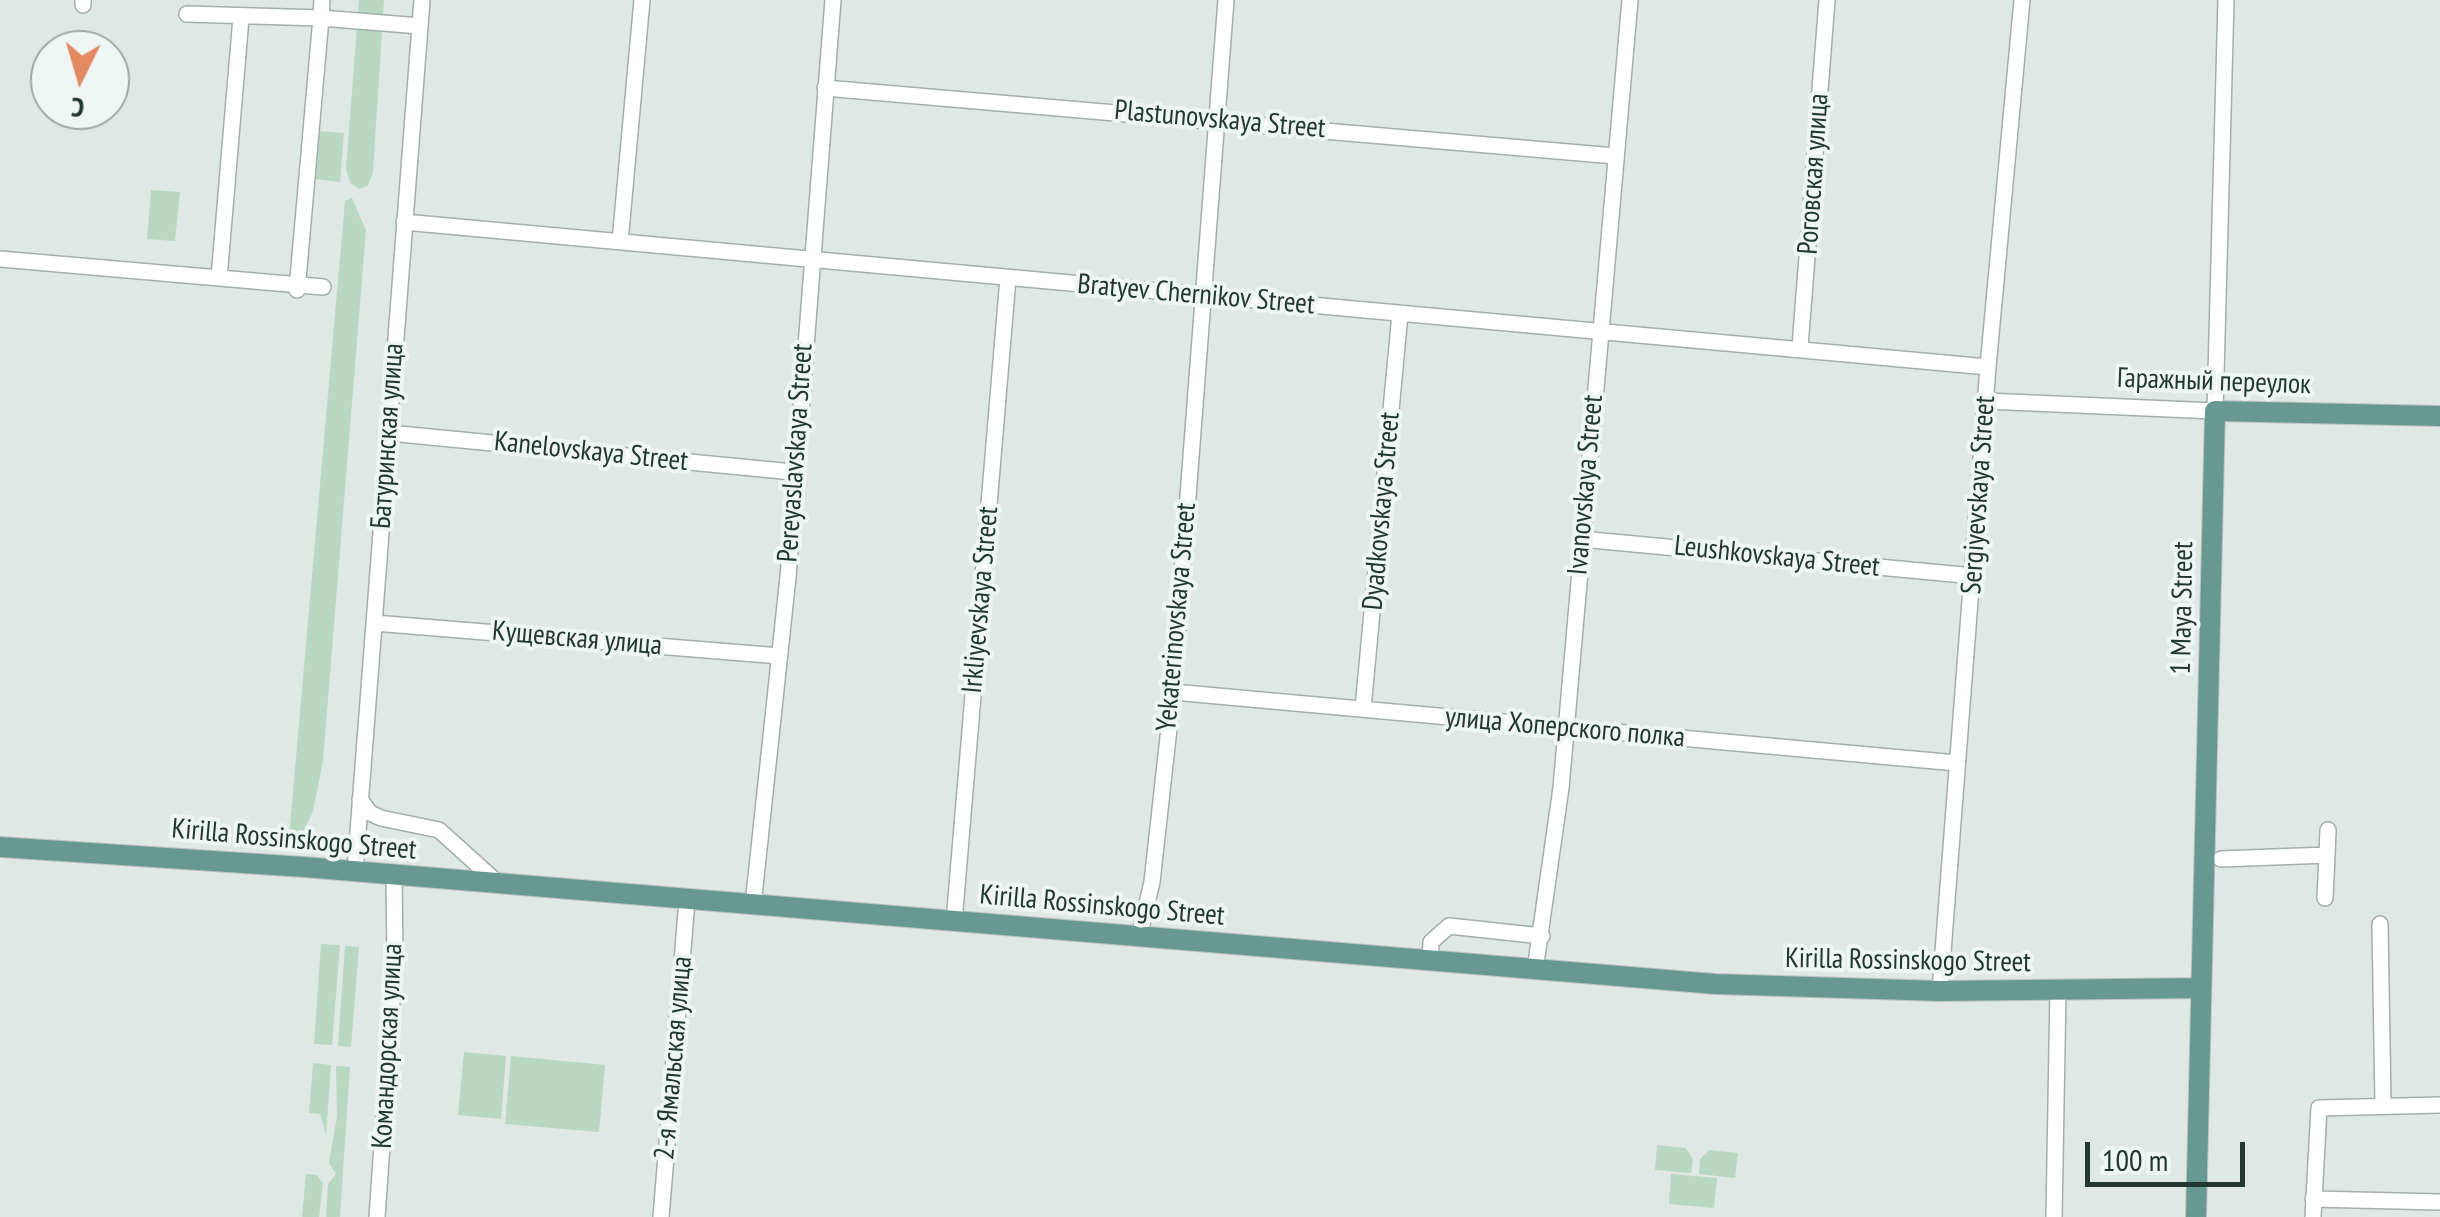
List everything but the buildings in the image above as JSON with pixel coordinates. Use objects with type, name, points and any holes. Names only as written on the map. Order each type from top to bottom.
[{"type":"main road","name":"Гаражный переулок","points":[[2215,415],[2440,416]]},
{"type":"main road","name":"1 Maya Street","points":[[2196,1217],[2215,415]]},
{"type":"main road","name":"Kirilla Rossinskogo Street","points":[[0,847],[355,871],[1755,986],[1940,991],[2200,988]]},
{"type":"street","points":[[297,288],[322,0]]},
{"type":"street","name":"Батуринская улица","points":[[355,871],[422,0]]},
{"type":"street","points":[[620,242],[642,0]]},
{"type":"street","name":"Pereyaslavskaya Street","points":[[753,905],[780,656],[833,0]]},
{"type":"street","name":"Yekaterinovskaya Street","points":[[1139,937],[1152,882],[1173,692],[1226,0]]},
{"type":"street","name":"Ivanovskaya Street","points":[[1535,970],[1564,728],[1629,0]]},
{"type":"street","name":"Роговская улица","points":[[1800,348],[1828,0]]},
{"type":"street","name":"Sergiyevskaya Street","points":[[1940,991],[1988,368],[2022,0]]},
{"type":"street","name":"1 Maya Street","points":[[2215,415],[2226,0]]},
{"type":"street","points":[[187,14],[240,18],[258,13],[420,26]]},
{"type":"street","points":[[219,278],[240,18]]},
{"type":"street","name":"Plastunovskaya Street","points":[[825,88],[1614,156]]},
{"type":"street","name":"Bratyev Chernikov Street","points":[[404,222],[1988,368]]},
{"type":"street","points":[[0,259],[297,288],[323,287]]},
{"type":"street","name":"Irkliyevskaya Street","points":[[954,922],[1008,278]]},
{"type":"street","name":"Dyadkovskaya Street","points":[[1363,708],[1400,314]]},
{"type":"street","name":"Гаражный переулок","points":[[1986,400],[2215,415]]},
{"type":"street","name":"Kanelovskaya Street","points":[[389,433],[793,472]]},
{"type":"street","name":"Leushkovskaya Street","points":[[1581,540],[1974,576]]},
{"type":"street","name":"Кущевская улица","points":[[374,622],[780,656]]},
{"type":"street","name":"улица Хоперского полка","points":[[1173,692],[1957,763]]},
{"type":"street","points":[[360,798],[370,812],[381,818],[438,830],[500,885]]},
{"type":"street","points":[[2325,898],[2328,830]]},
{"type":"street","points":[[2221,858],[2327,856]]},
{"type":"street","name":"Командорская улица","points":[[377,1217],[395,958],[394,876]]},
{"type":"street","name":"2-я Ямальская улица","points":[[661,1217],[687,900]]},
{"type":"street","points":[[2380,924],[2383,1104]]},
{"type":"street","points":[[1430,961],[1431,942],[1449,926],[1542,936]]},
{"type":"street","points":[[2054,1217],[2058,990]]},
{"type":"street","points":[[2313,1217],[2319,1108],[2440,1105]]},
{"type":"street","points":[[2314,1198],[2440,1202]]},
{"type":"green space","points":[[359,0],[384,0],[373,172],[368,186],[359,189],[350,183],[346,169]]},
{"type":"green space","points":[[318,131],[344,133],[340,182],[314,179]]},
{"type":"green space","points":[[151,190],[180,192],[175,241],[147,239]]},
{"type":"green space","points":[[352,198],[366,230],[323,761],[313,811],[303,833],[288,848],[345,201]]},
{"type":"green space","points":[[321,944],[340,945],[332,1045],[314,1044]]},
{"type":"green space","points":[[345,946],[359,947],[351,1047],[338,1046]]},
{"type":"green space","points":[[464,1052],[506,1056],[501,1119],[458,1115]]},
{"type":"green space","points":[[511,1056],[605,1065],[599,1132],[505,1124]]},
{"type":"green space","points":[[313,1063],[331,1065],[326,1134],[320,1114],[309,1113]]},
{"type":"green space","points":[[336,1066],[350,1067],[340,1217],[326,1217],[328,1184],[336,1174],[329,1163],[337,1116]]},
{"type":"green space","points":[[1657,1145],[1686,1148],[1693,1159],[1691,1173],[1655,1170]]},
{"type":"green space","points":[[1709,1150],[1738,1153],[1735,1178],[1699,1174],[1700,1159]]},
{"type":"green space","points":[[306,1174],[317,1175],[323,1183],[319,1217],[302,1217]]},
{"type":"green space","points":[[1671,1174],[1717,1178],[1714,1208],[1669,1204]]}]
